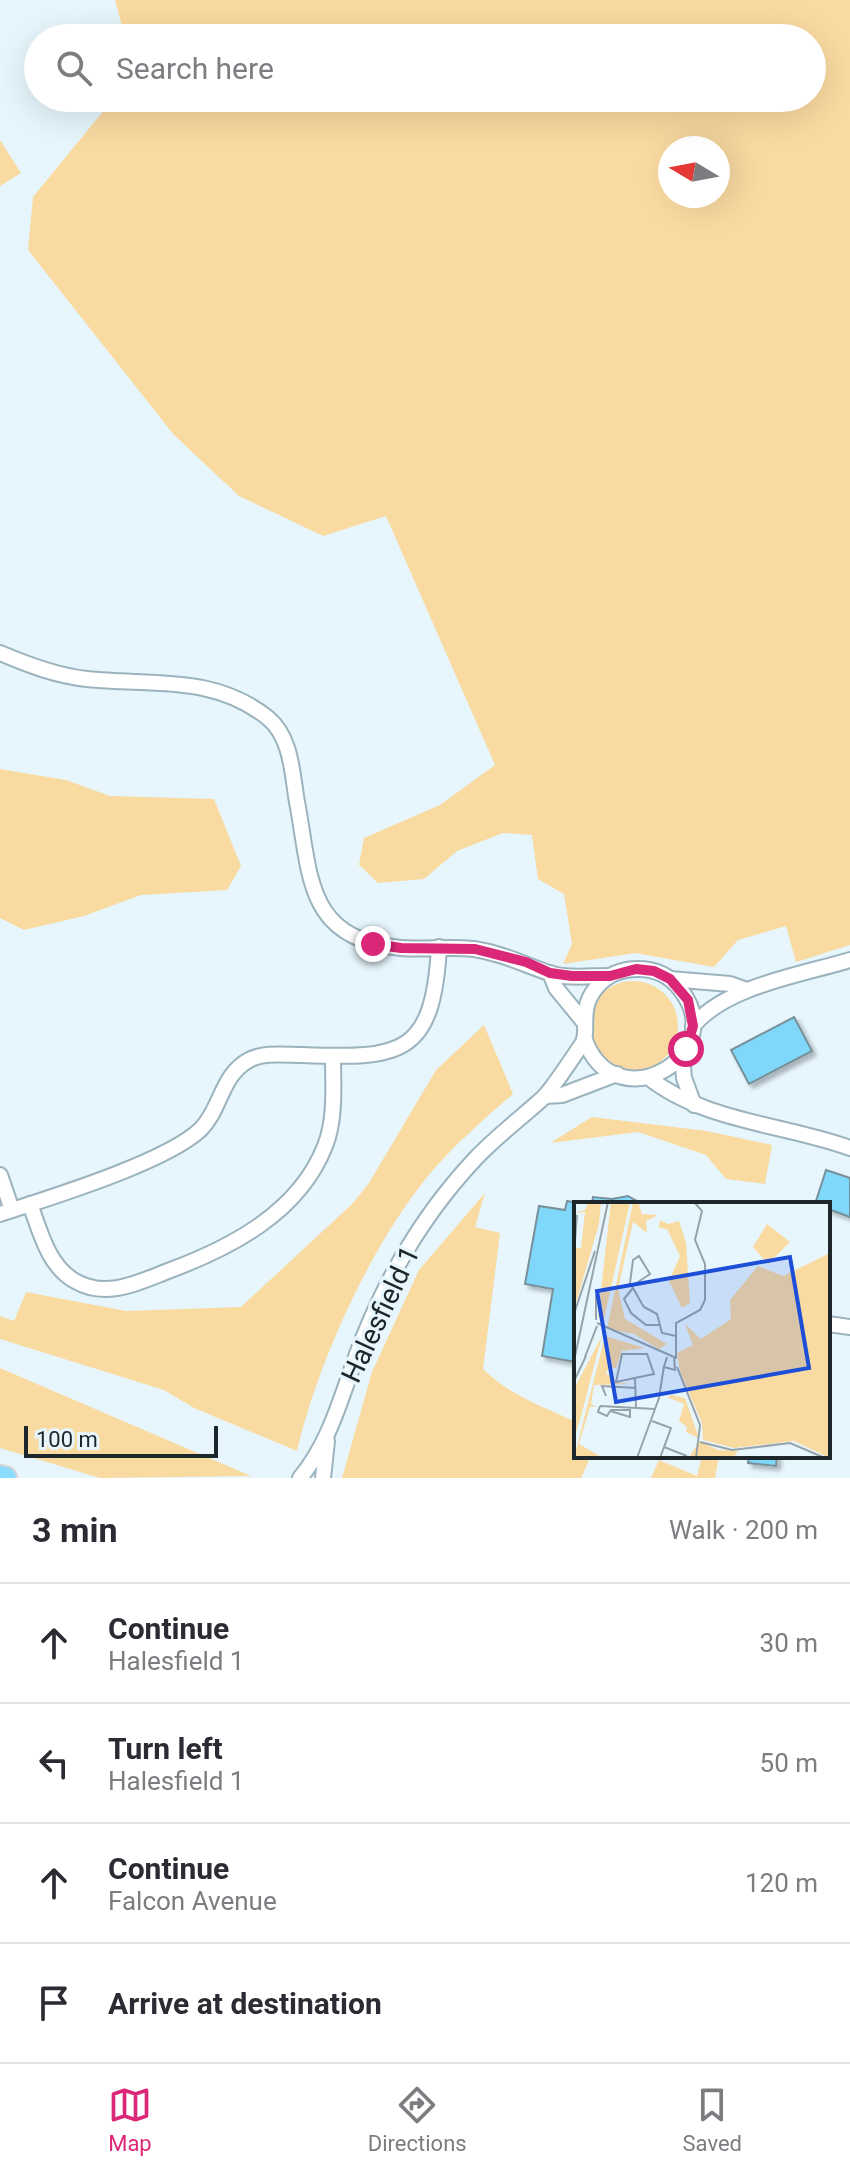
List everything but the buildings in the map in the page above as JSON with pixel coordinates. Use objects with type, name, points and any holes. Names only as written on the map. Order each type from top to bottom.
[{"type":"street","points":[[0,653],[48,671],[81,678],[192,684],[232,696],[255,709],[276,726],[288,751],[307,875],[325,912],[364,941],[401,948],[439,947],[496,953],[550,973],[610,976]]},
{"type":"street","points":[[0,1175],[6,1212],[181,1144],[209,1118],[228,1079],[249,1060],[272,1055],[386,1053],[414,1039],[430,1015],[435,996],[439,947]]},
{"type":"street","points":[[694,1105],[684,1078],[682,1056],[693,1026],[711,1009],[744,989],[850,960]]},
{"type":"street","points":[[617,1074],[597,1061],[585,1040],[583,1021],[590,995],[610,976],[627,969],[645,969],[670,979],[730,984],[744,989]]},
{"type":"street","points":[[550,973],[556,988],[583,1021]]},
{"type":"street","points":[[670,979],[688,1000],[693,1026]]},
{"type":"street","name":"Halesfield 1","points":[[323,1478],[328,1437],[364,1335],[400,1259],[444,1193],[521,1114],[545,1096],[585,1040]]},
{"type":"street","points":[[30,1204],[60,1271],[93,1288],[116,1290],[209,1255],[274,1214],[319,1160],[332,1117],[333,1056]]},
{"type":"street","points":[[648,1077],[663,1072],[682,1056]]},
{"type":"street","name":"Halesfield 1","points":[[545,1096],[562,1095],[617,1074],[648,1077]]},
{"type":"street","points":[[648,1077],[680,1100],[694,1105],[804,1131],[850,1148]]},
{"type":"street","points":[[830,1324],[850,1327]]},
{"type":"street","name":"Halesfield 1","points":[[303,1475],[328,1437]]},
{"type":"shaded area","points":[[115,0],[850,0],[850,945],[796,962],[786,926],[738,940],[714,967],[635,953],[563,964],[572,944],[564,894],[538,879],[532,835],[503,833],[457,851],[424,879],[378,883],[359,865],[364,838],[440,805],[495,765],[386,516],[323,536],[239,496],[174,435],[28,250],[33,197],[103,112],[826,112],[826,24],[121,24]]},
{"type":"shaded area","points":[[0,140],[21,173],[0,186]]},
{"type":"shaded area","points":[[0,769],[66,780],[110,796],[214,799],[241,866],[227,890],[141,895],[84,916],[24,930],[0,918]]},
{"type":"shaded area","points":[[633,981],[650,984],[665,994],[675,1009],[678,1026],[675,1043],[665,1058],[650,1068],[633,1071],[616,1068],[601,1058],[591,1043],[588,1026],[591,1009],[601,994],[616,984]]},
{"type":"shaded area","points":[[484,1025],[513,1094],[433,1170],[389,1231],[333,1341],[297,1451],[194,1408],[164,1390],[0,1339],[0,1316],[14,1321],[26,1292],[126,1311],[241,1307],[352,1204],[369,1183],[436,1070]]},
{"type":"shaded area","points":[[592,1117],[707,1131],[772,1145],[765,1184],[726,1179],[706,1155],[638,1132],[550,1143]]},
{"type":"shaded area","points":[[485,1193],[475,1227],[500,1233],[483,1369],[516,1393],[574,1421],[574,1458],[590,1458],[581,1478],[342,1478],[372,1372],[419,1270]]},
{"type":"shaded area","points":[[0,1368],[251,1476],[100,1478],[0,1448]]},
{"type":"shaded area","points":[[702,1458],[719,1458],[715,1478],[651,1478],[659,1460],[697,1476]]},
{"type":"route","points":[[373,944],[401,948],[475,949],[526,962],[550,973],[572,976],[610,976],[627,969],[645,969],[663,974],[677,985],[688,1000],[693,1026],[686,1049]]}]
